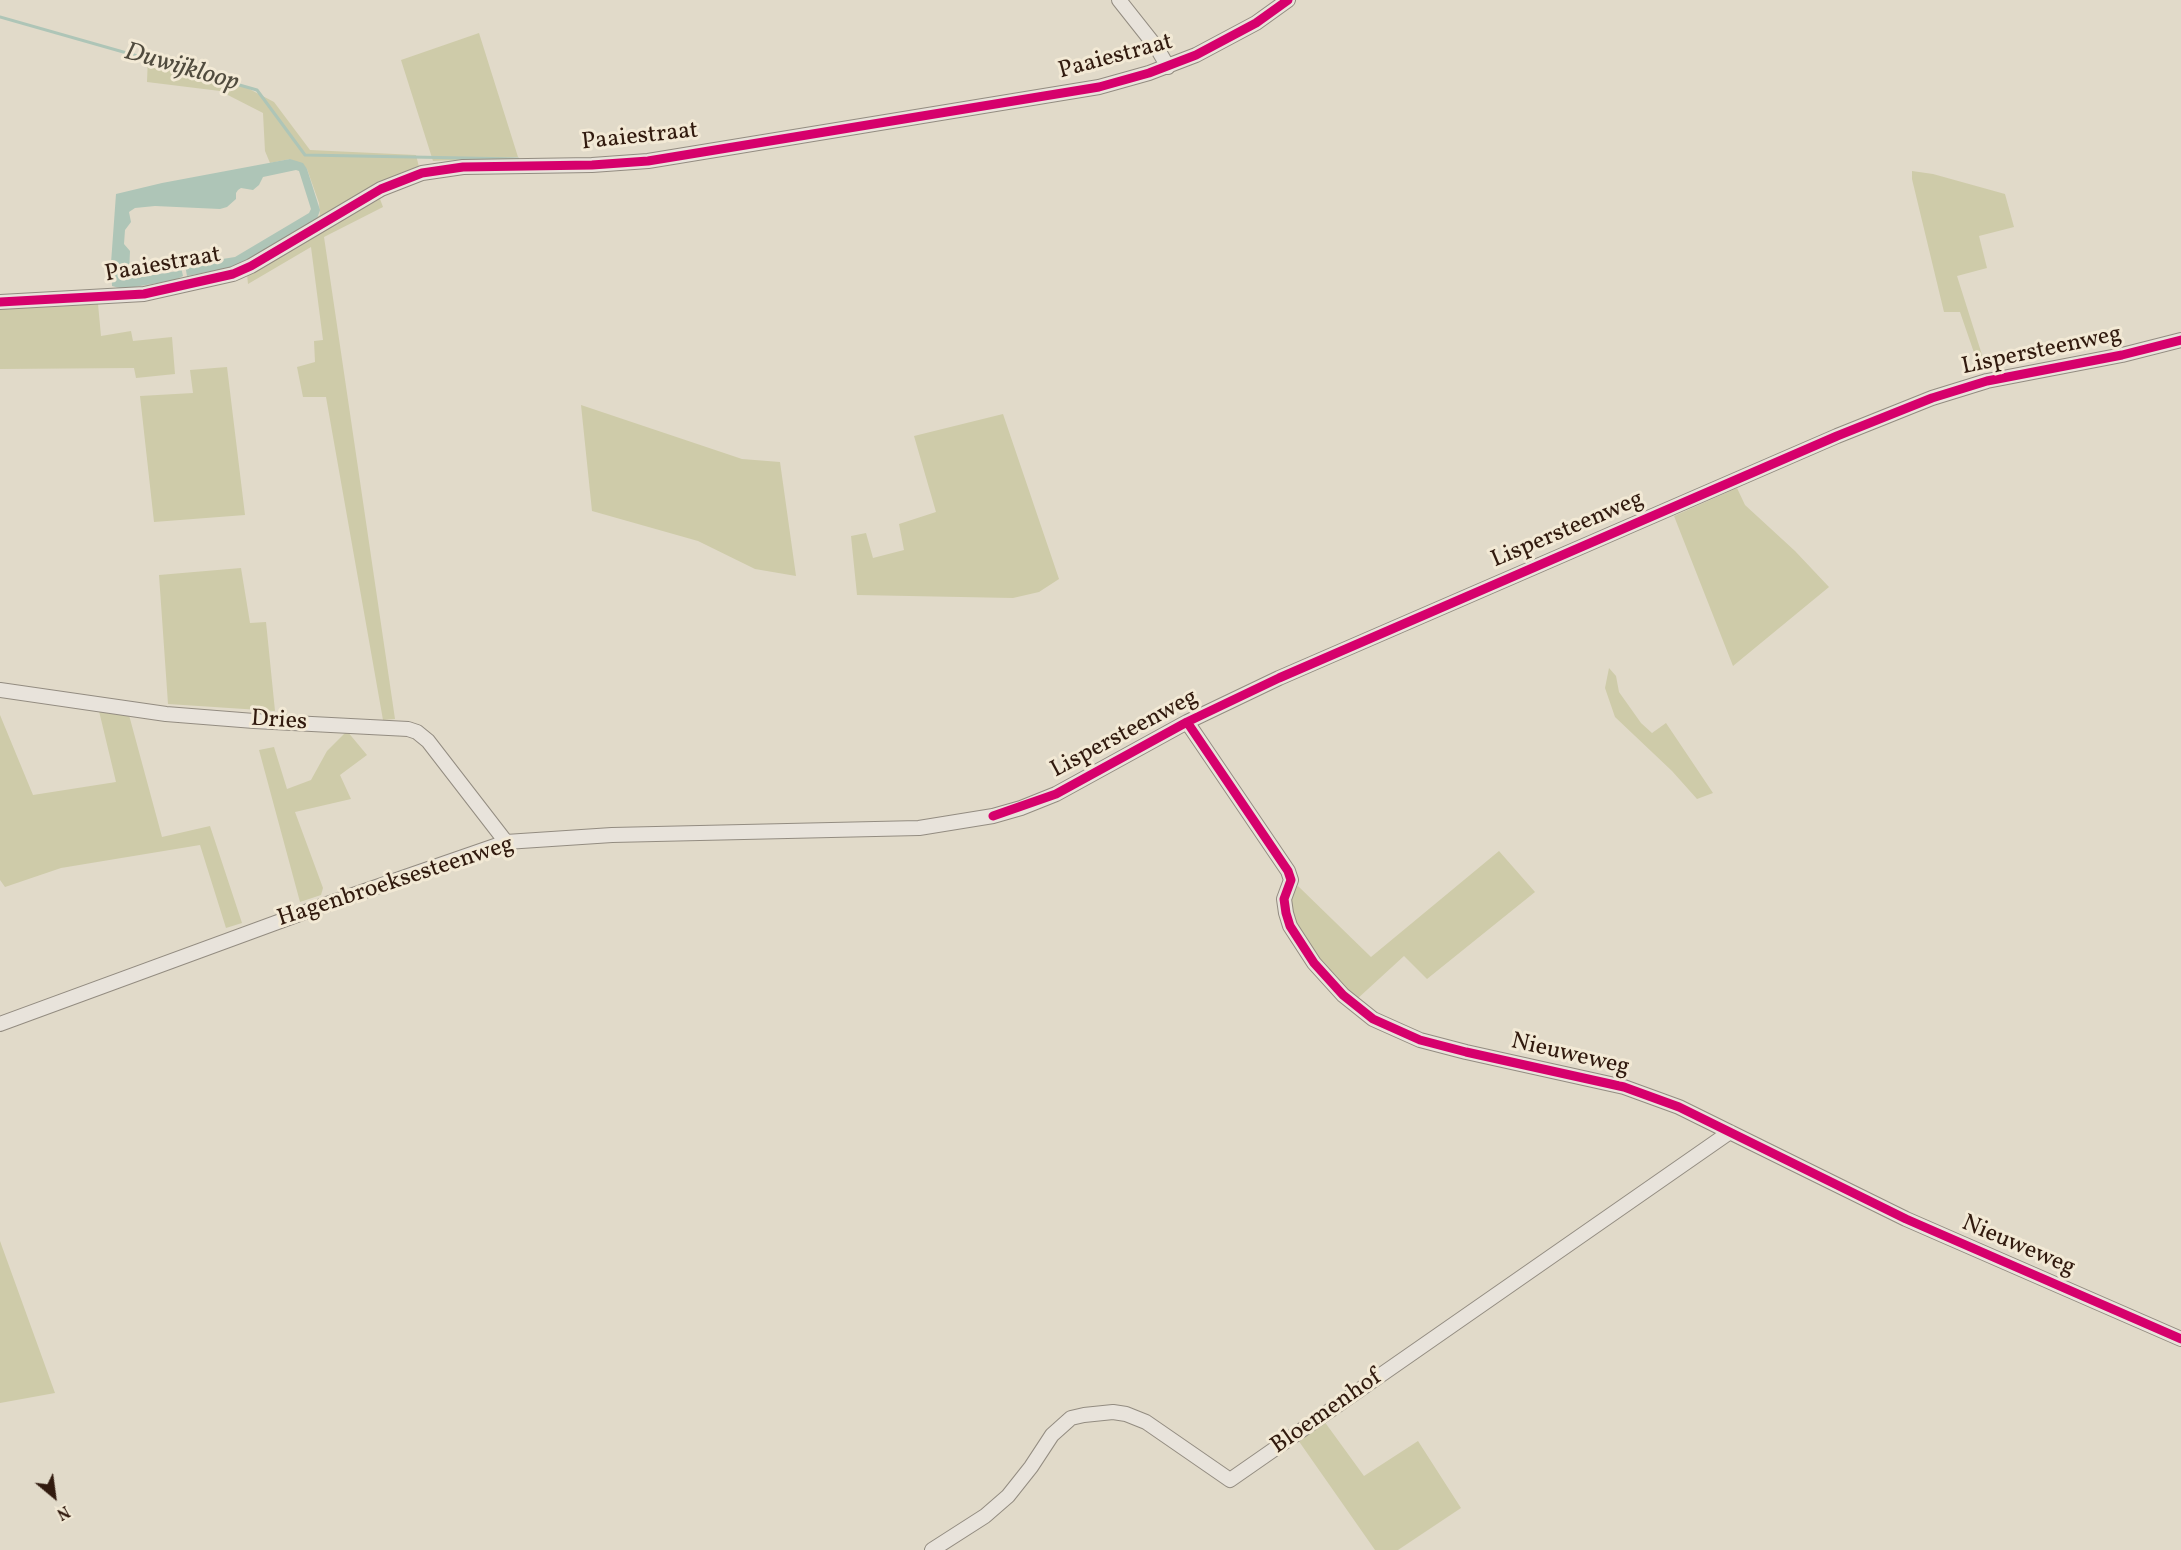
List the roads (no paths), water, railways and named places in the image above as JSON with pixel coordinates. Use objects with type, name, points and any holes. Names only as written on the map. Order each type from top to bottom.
[{"type":"street","points":[[1119,0],[1157,48],[1168,67]]},
{"type":"street","name":"Paaiestraat","points":[[0,302],[144,294],[225,276],[251,267],[381,189],[422,173],[463,167],[592,165],[648,161],[1090,88],[1126,80],[1168,67],[1224,41],[1256,23],[1288,0]]},
{"type":"street","name":"Lispersteenweg","points":[[954,823],[993,816],[1056,794],[1187,722],[1290,673],[1826,441],[1932,398],[1987,381],[2122,356],[2181,340]]},
{"type":"street","name":"Dries","points":[[0,690],[166,714],[408,729],[417,732],[428,741],[506,842]]},
{"type":"street","name":"Nieuweweg","points":[[1187,722],[1288,871],[1291,880],[1284,899],[1290,926],[1314,963],[1343,995],[1373,1019],[1420,1040],[1624,1087],[1679,1107],[1906,1220],[2181,1339]]},
{"type":"street","name":"Hagenbroeksesteenweg","points":[[0,1024],[327,904],[506,842],[612,835],[919,828],[954,823]]},
{"type":"street","name":"Bloemenhof","points":[[932,1550],[985,1516],[1008,1496],[1052,1435],[1066,1422],[1084,1415],[1126,1413],[1154,1428],[1230,1480],[1730,1132]]},
{"type":"waterway","name":"Duwijkloop","points":[[0,17],[257,90],[305,155],[518,159]]}]
